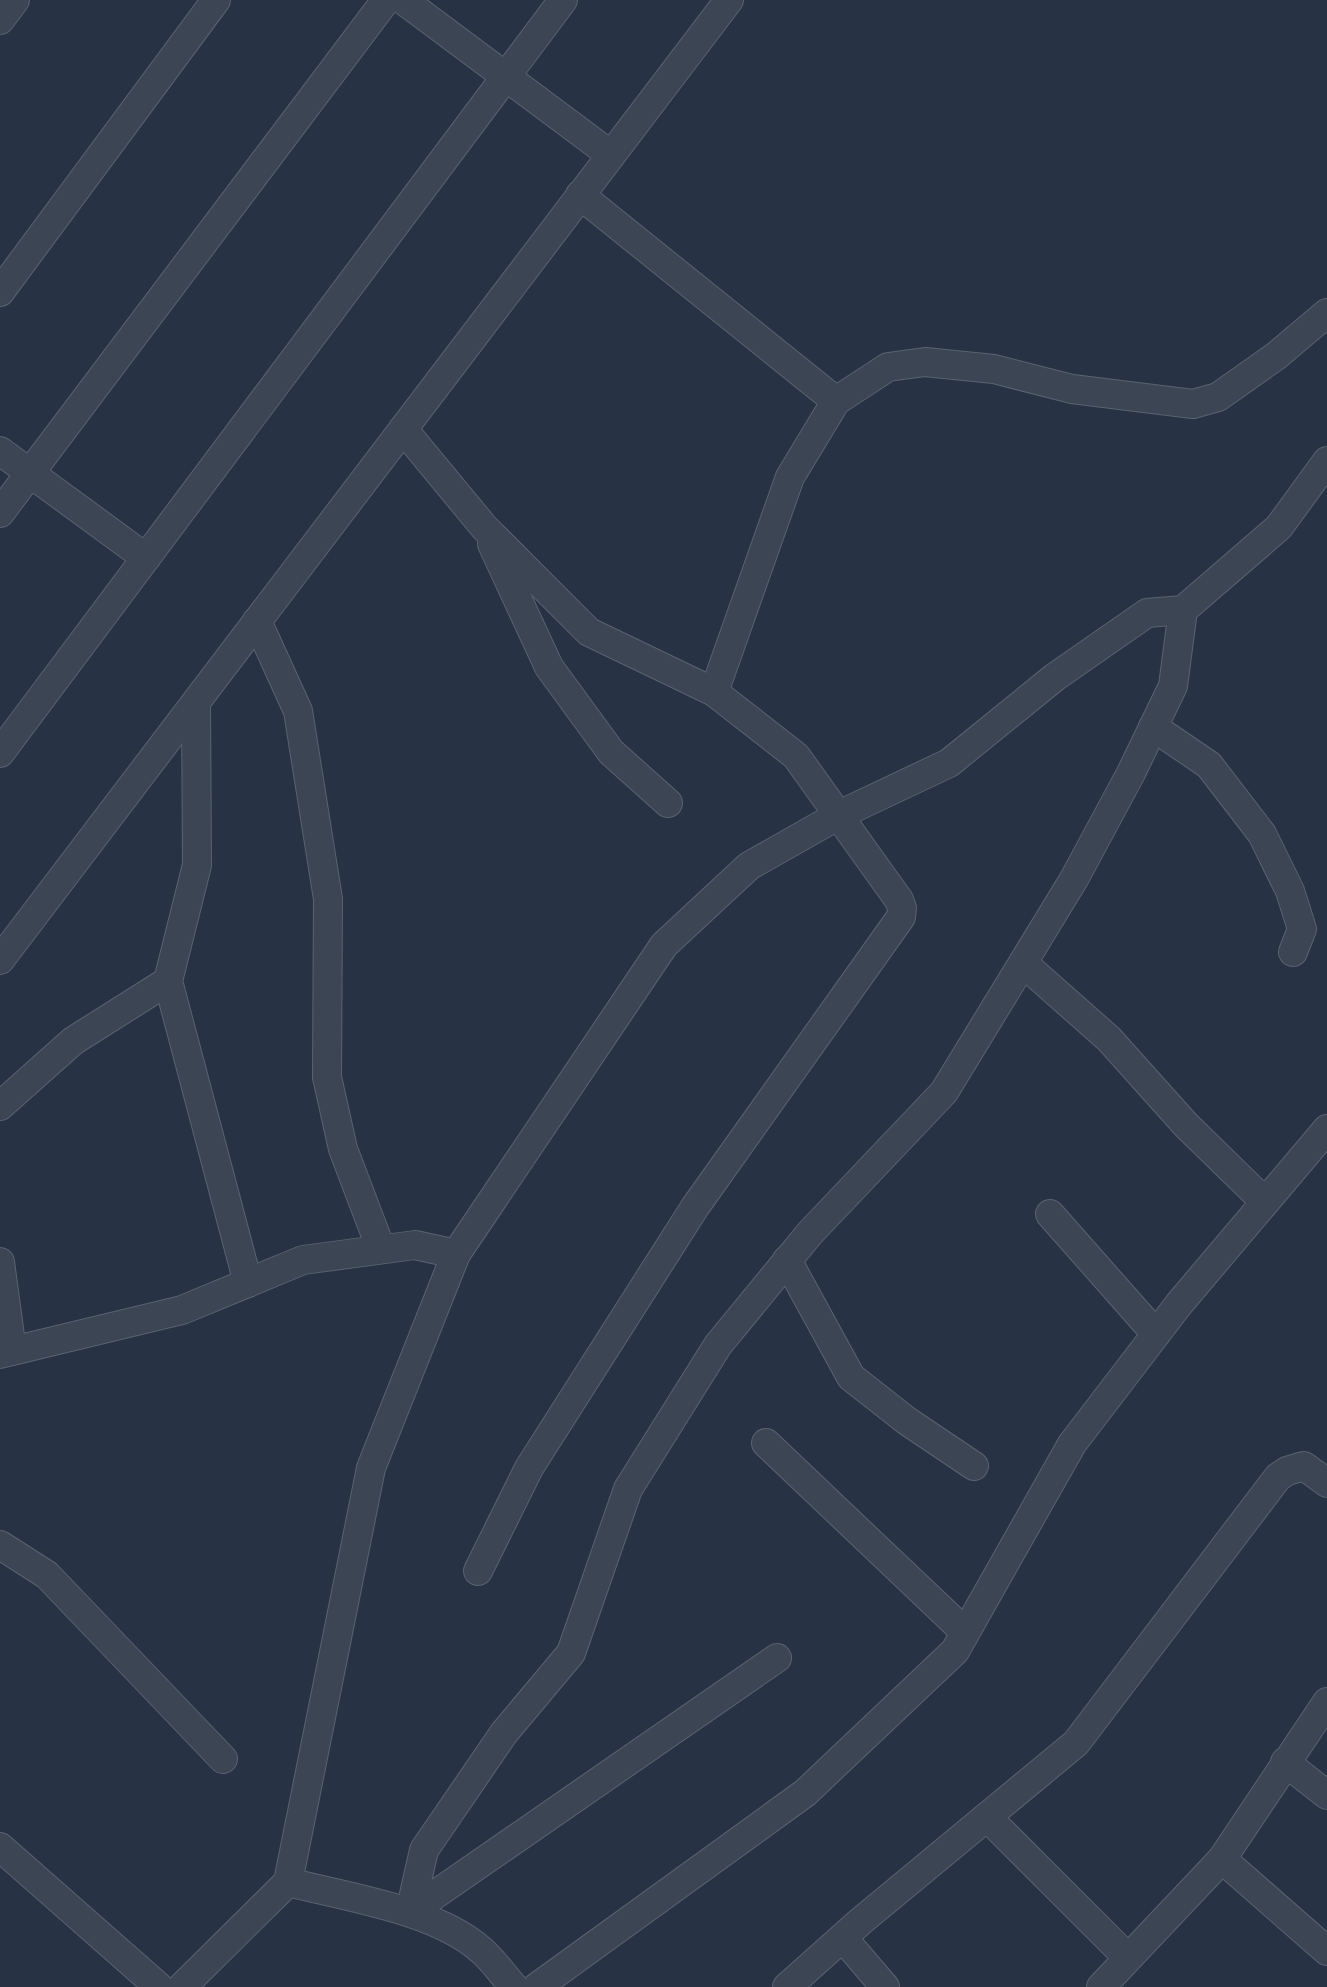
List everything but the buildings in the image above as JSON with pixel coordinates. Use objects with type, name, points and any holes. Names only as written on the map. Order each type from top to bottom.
[{"type":"street","points":[[0,20],[15,0]]},
{"type":"street","points":[[0,292],[216,0]]},
{"type":"street","points":[[0,513],[386,0]]},
{"type":"street","points":[[403,0],[611,155]]},
{"type":"street","points":[[0,753],[563,0]]},
{"type":"street","points":[[0,960],[729,0]]},
{"type":"street","points":[[580,195],[836,401]]},
{"type":"street","points":[[714,692],[790,476],[836,401],[888,367],[926,362],[994,369],[1072,389],[1193,404],[1218,397],[1276,356],[1327,313]]},
{"type":"street","points":[[403,429],[484,527],[589,632],[714,692],[796,756],[899,900],[902,908],[901,917],[696,1207],[529,1468],[478,1571]]},
{"type":"street","points":[[0,451],[146,558]]},
{"type":"street","points":[[182,1987],[288,1882],[371,1468],[456,1254],[664,945],[749,866],[839,815],[949,763],[1055,677],[1147,613],[1184,610],[1279,527],[1327,461]]},
{"type":"street","points":[[484,527],[549,667],[611,752],[668,803]]},
{"type":"street","points":[[410,1912],[424,1850],[504,1733],[570,1653],[628,1488],[718,1345],[810,1233],[944,1092],[1074,879],[1131,773],[1173,686],[1184,610]]},
{"type":"street","points":[[257,621],[298,712],[328,899],[327,1077],[343,1149],[381,1249]]},
{"type":"street","points":[[196,703],[197,865],[168,981],[248,1283]]},
{"type":"street","points":[[1153,727],[1209,765],[1262,834],[1290,891],[1302,929],[1293,952]]},
{"type":"street","points":[[1022,963],[1109,1039],[1186,1125],[1265,1202]]},
{"type":"street","points":[[0,1106],[73,1041],[168,981]]},
{"type":"street","points":[[537,1987],[805,1793],[955,1651],[1072,1444],[1156,1334],[1327,1129]]},
{"type":"street","points":[[1050,1214],[1156,1334]]},
{"type":"street","points":[[0,1262],[6,1353],[182,1310],[303,1260],[415,1245],[456,1254]]},
{"type":"street","points":[[787,1260],[851,1377],[907,1421],[974,1466]]},
{"type":"street","points":[[766,1443],[965,1632]]},
{"type":"street","points":[[787,1987],[1076,1743],[1278,1477],[1287,1471],[1304,1466],[1327,1483]]},
{"type":"street","points":[[0,1545],[47,1575],[223,1758]]},
{"type":"street","points":[[410,1912],[777,1658]]},
{"type":"street","points":[[1101,1987],[1222,1859],[1285,1762],[1327,1702]]},
{"type":"street","points":[[1285,1762],[1327,1795]]},
{"type":"street","points":[[987,1817],[1128,1958]]},
{"type":"street","points":[[0,1847],[159,1987]]},
{"type":"street","points":[[1222,1859],[1327,1951]]},
{"type":"street","points":[[288,1882],[410,1912],[450,1928],[481,1950],[514,1987]]},
{"type":"street","points":[[843,1938],[885,1987]]}]
